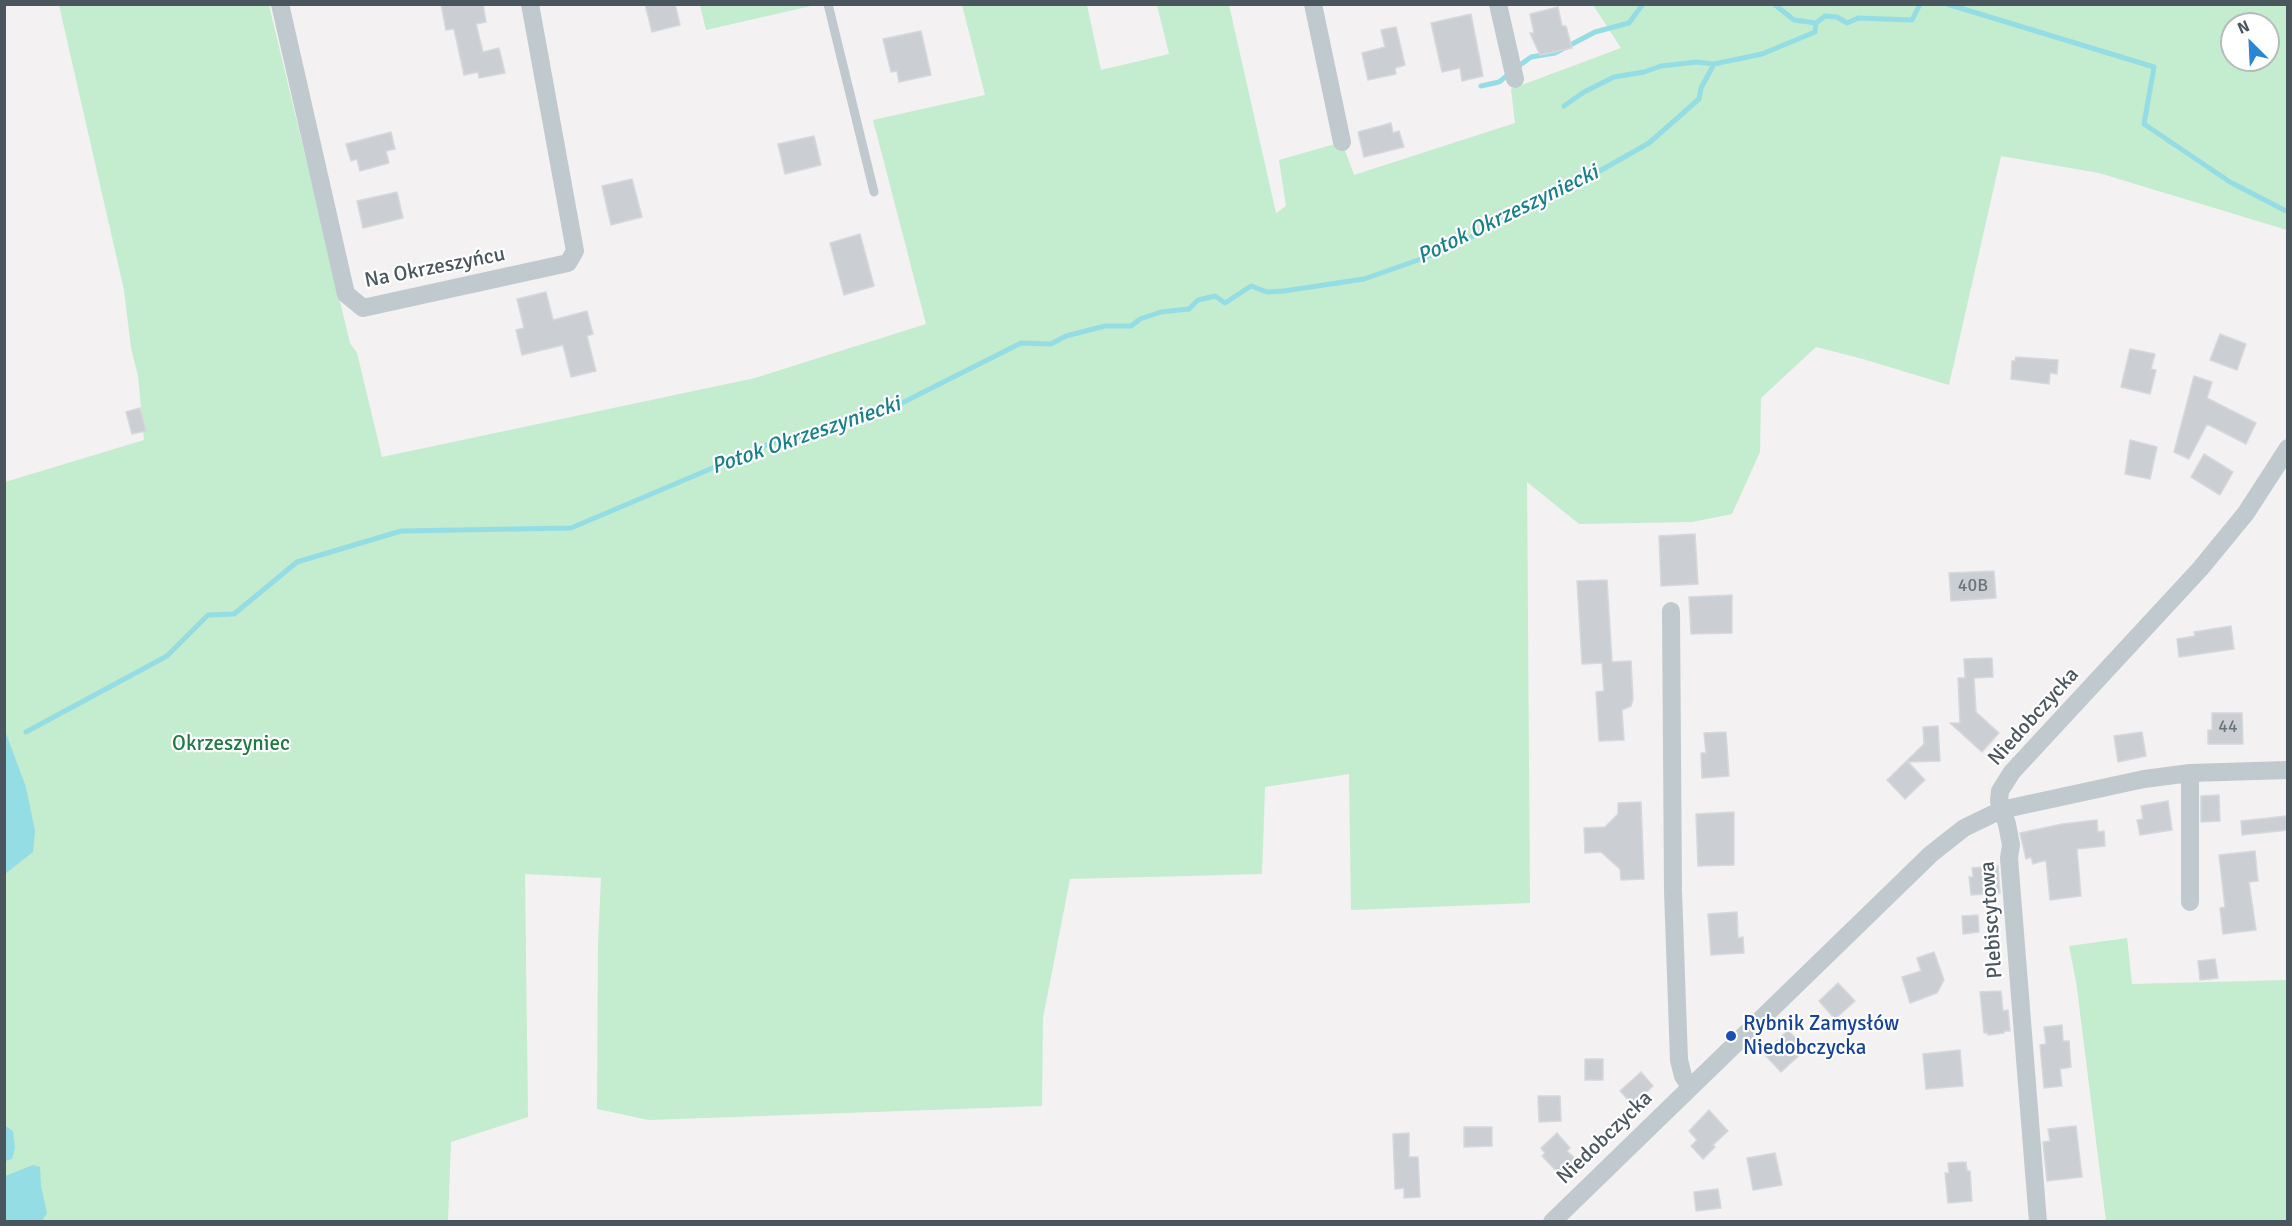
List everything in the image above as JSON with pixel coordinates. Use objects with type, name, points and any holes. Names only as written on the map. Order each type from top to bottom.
[{"type":"street","name":"Na Okrzeszyńcu","points":[[280,4],[346,294],[363,308],[568,263],[575,251],[530,4]]},
{"type":"street","points":[[1313,4],[1342,142]]},
{"type":"street","points":[[1498,4],[1515,79]]},
{"type":"street","name":"Niedobczycka","points":[[1552,1221],[1942,844],[1970,824],[2001,810],[2000,791],[2012,772],[2200,569],[2246,513],[2288,447]]},
{"type":"street","points":[[1671,611],[1673,891],[1679,1060],[1683,1076],[1690,1087]]},
{"type":"street","points":[[2001,810],[2116,784],[2190,773],[2288,770]]},
{"type":"street","points":[[2190,773],[2190,902]]},
{"type":"street","name":"Plebiscytowa","points":[[2001,810],[2007,824],[2011,845],[2009,858],[2038,1221]]},
{"type":"lane","points":[[828,4],[874,192]]},
{"type":"green space","name":"Okrzeszyniec","points":[[59,5],[269,5],[350,343],[357,353],[382,457],[755,378],[926,324],[873,120],[985,95],[962,5],[1087,5],[1101,70],[1169,54],[1157,5],[1229,5],[1276,213],[1286,206],[1279,160],[1342,142],[1354,175],[1515,123],[1511,89],[1621,48],[1593,5],[2287,5],[2287,230],[2099,173],[2001,156],[1949,385],[1816,347],[1761,398],[1760,452],[1732,514],[1692,522],[1579,524],[1527,482],[1530,903],[1351,910],[1349,774],[1265,787],[1262,874],[1070,879],[1043,1018],[1042,1106],[649,1120],[597,1109],[598,944],[601,878],[525,874],[528,1117],[451,1142],[448,1221],[5,1222],[5,482],[144,440],[138,376],[131,348],[124,290]]},
{"type":"green space","points":[[700,5],[811,5],[706,30]]},
{"type":"green space","points":[[2127,938],[2132,984],[2287,980],[2287,1221],[2106,1221],[2076,981],[2069,946]]},
{"type":"water","points":[[5,731],[26,787],[35,831],[33,852],[5,874]]},
{"type":"water","points":[[4,1125],[13,1131],[15,1148],[12,1159],[5,1161]]},
{"type":"water","points":[[33,1165],[40,1167],[41,1186],[47,1213],[42,1221],[5,1221],[5,1176]]},
{"type":"building","points":[[441,4],[483,4],[486,22],[476,24],[483,52],[499,48],[505,73],[479,78],[478,72],[464,75],[454,29],[446,30]]},
{"type":"building","points":[[645,4],[675,4],[680,25],[652,32]]},
{"type":"building","points":[[1558,7],[1562,26],[1566,26],[1572,48],[1540,55],[1530,33],[1534,33],[1530,14]]},
{"type":"building","points":[[1471,14],[1483,76],[1462,81],[1460,68],[1442,72],[1431,23]]},
{"type":"building","points":[[1396,27],[1405,65],[1395,68],[1396,74],[1368,80],[1362,53],[1385,47],[1381,30]]},
{"type":"building","points":[[921,31],[931,75],[899,82],[897,71],[891,72],[883,39]]},
{"type":"building","points":[[1391,123],[1393,133],[1399,131],[1404,147],[1364,157],[1358,132]]},
{"type":"building","points":[[391,132],[395,149],[386,151],[389,163],[360,171],[357,159],[351,161],[346,144]]},
{"type":"building","points":[[814,136],[821,165],[785,174],[778,144]]},
{"type":"building","points":[[632,179],[642,217],[611,225],[602,186]]},
{"type":"building","points":[[397,192],[403,218],[363,228],[357,201]]},
{"type":"building","points":[[860,234],[874,286],[844,295],[830,243]]},
{"type":"building","points":[[546,292],[553,320],[587,311],[593,334],[587,336],[596,371],[571,377],[563,345],[522,355],[516,330],[524,328],[517,299]]},
{"type":"building","points":[[2220,334],[2246,344],[2237,370],[2210,360]]},
{"type":"building","points":[[2130,349],[2155,354],[2151,369],[2156,370],[2150,394],[2121,387]]},
{"type":"building","points":[[2016,357],[2058,360],[2057,374],[2050,373],[2049,384],[2011,379],[2012,361],[2015,361]]},
{"type":"building","points":[[2194,376],[2212,382],[2207,398],[2256,423],[2246,444],[2207,424],[2189,459],[2174,452]]},
{"type":"building","points":[[140,408],[146,431],[132,434],[126,412]]},
{"type":"building","points":[[2130,440],[2157,447],[2150,479],[2125,474]]},
{"type":"building","points":[[2204,454],[2233,472],[2220,495],[2191,477]]},
{"type":"building","points":[[1695,534],[1698,584],[1661,586],[1659,536]]},
{"type":"building","points":[[1994,571],[1996,598],[1951,601],[1949,573]]},
{"type":"building","points":[[1607,580],[1612,662],[1631,661],[1633,699],[1631,706],[1622,710],[1624,740],[1599,741],[1596,692],[1604,691],[1602,663],[1582,664],[1577,581]]},
{"type":"building","points":[[1732,595],[1732,633],[1691,634],[1689,597]]},
{"type":"building","points":[[2231,626],[2234,649],[2179,657],[2177,639],[2195,636],[2194,632]]},
{"type":"building","points":[[1992,658],[1993,677],[1974,678],[1976,712],[1999,733],[1982,752],[1950,723],[1960,723],[1958,678],[1965,678],[1964,659]]},
{"type":"building","points":[[2212,713],[2242,713],[2243,744],[2208,744],[2208,730],[2212,730]]},
{"type":"building","points":[[1938,726],[1940,761],[1908,762],[1925,780],[1905,799],[1887,780],[1924,744],[1923,727]]},
{"type":"building","points":[[1726,732],[1729,776],[1702,778],[1701,753],[1706,753],[1704,733]]},
{"type":"building","points":[[2142,732],[2146,756],[2118,762],[2114,736]]},
{"type":"building","points":[[2219,795],[2220,821],[2201,822],[2201,796]]},
{"type":"building","points":[[2168,801],[2172,830],[2140,835],[2137,820],[2143,819],[2141,806]]},
{"type":"building","points":[[1641,802],[1644,879],[1621,880],[1620,869],[1601,852],[1585,853],[1584,828],[1605,827],[1618,814],[1618,803]]},
{"type":"building","points":[[1734,812],[1734,865],[1698,866],[1696,814]]},
{"type":"building","points":[[2286,816],[2288,830],[2242,835],[2241,821]]},
{"type":"building","points":[[2097,820],[2098,832],[2104,831],[2105,846],[2077,849],[2081,896],[2050,900],[2046,860],[2033,864],[2031,857],[2026,859],[2020,833],[2062,824]]},
{"type":"building","points":[[2255,851],[2258,881],[2249,882],[2256,930],[2223,934],[2220,908],[2225,907],[2219,855]]},
{"type":"building","points":[[1998,866],[2000,893],[1971,895],[1969,877],[1973,877],[1972,868]]},
{"type":"building","points":[[1737,912],[1738,938],[1743,937],[1744,953],[1711,955],[1708,914]]},
{"type":"building","points":[[1978,915],[1979,932],[1963,934],[1962,916]]},
{"type":"building","points":[[1934,952],[1944,980],[1937,993],[1910,1003],[1902,977],[1921,971],[1917,958]]},
{"type":"building","points":[[2215,959],[2218,978],[2200,980],[2198,961]]},
{"type":"building","points":[[1838,983],[1855,1001],[1835,1019],[1819,1001]]},
{"type":"building","points":[[2001,991],[2003,1011],[2008,1010],[2010,1031],[1988,1035],[1984,1033],[1980,992]]},
{"type":"building","points":[[2062,1025],[2063,1041],[2069,1041],[2071,1067],[2060,1069],[2062,1086],[2044,1088],[2040,1045],[2046,1044],[2044,1027]]},
{"type":"building","points":[[1788,1030],[1806,1049],[1781,1072],[1766,1056],[1771,1051],[1769,1049]]},
{"type":"building","points":[[1960,1050],[1963,1086],[1926,1089],[1923,1054]]},
{"type":"building","points":[[1585,1059],[1603,1059],[1603,1080],[1585,1080]]},
{"type":"building","points":[[1641,1072],[1653,1086],[1633,1105],[1620,1091]]},
{"type":"building","points":[[1538,1096],[1560,1096],[1561,1121],[1539,1122]]},
{"type":"building","points":[[1709,1110],[1728,1131],[1713,1145],[1715,1147],[1703,1159],[1691,1146],[1697,1140],[1689,1131]]},
{"type":"building","points":[[2076,1126],[2082,1177],[2047,1181],[2043,1142],[2050,1141],[2048,1129]]},
{"type":"building","points":[[1464,1127],[1492,1127],[1492,1146],[1464,1147]]},
{"type":"building","points":[[1409,1133],[1409,1157],[1418,1157],[1420,1197],[1404,1198],[1404,1188],[1395,1189],[1393,1134]]},
{"type":"building","points":[[1557,1133],[1570,1148],[1567,1151],[1576,1159],[1560,1175],[1542,1156],[1545,1153],[1541,1148]]},
{"type":"building","points":[[1775,1153],[1782,1185],[1753,1190],[1747,1158]]},
{"type":"building","points":[[1966,1162],[1967,1171],[1970,1171],[1972,1201],[1948,1203],[1945,1173],[1949,1173],[1948,1163]]},
{"type":"building","points":[[1718,1189],[1721,1208],[1696,1211],[1694,1192]]},
{"type":"waterway","points":[[1516,68],[1531,57],[1555,53],[1595,32],[1629,23],[1643,4]]},
{"type":"waterway","points":[[1774,4],[1794,20],[1816,23]]},
{"type":"waterway","name":"Potok Okrzeszyniecki","points":[[26,732],[167,656],[208,615],[234,614],[297,562],[401,531],[571,528],[767,445],[878,415],[1021,343],[1051,344],[1066,336],[1105,326],[1131,326],[1140,319],[1161,312],[1189,309],[1198,300],[1215,296],[1225,303],[1251,286],[1267,292],[1284,291],[1364,279],[1441,252],[1575,185],[1649,143],[1699,99],[1701,88],[1714,64],[1762,54],[1815,32],[1816,23],[1825,16],[1837,17],[1847,23],[1858,18],[1912,20],[1920,4]]},
{"type":"waterway","name":"Potok Okrzeszyniecki","points":[[1947,4],[2154,67],[2144,124],[2230,182],[2288,212]]},
{"type":"waterway","points":[[1564,106],[1584,92],[1614,77],[1644,72],[1661,66],[1697,62],[1714,64]]},
{"type":"waterway","points":[[1481,86],[1499,82],[1509,74]]},
{"type":"place","name":"Rybnik Zamysłów Niedobczycka","points":[[1731,1036]]}]
